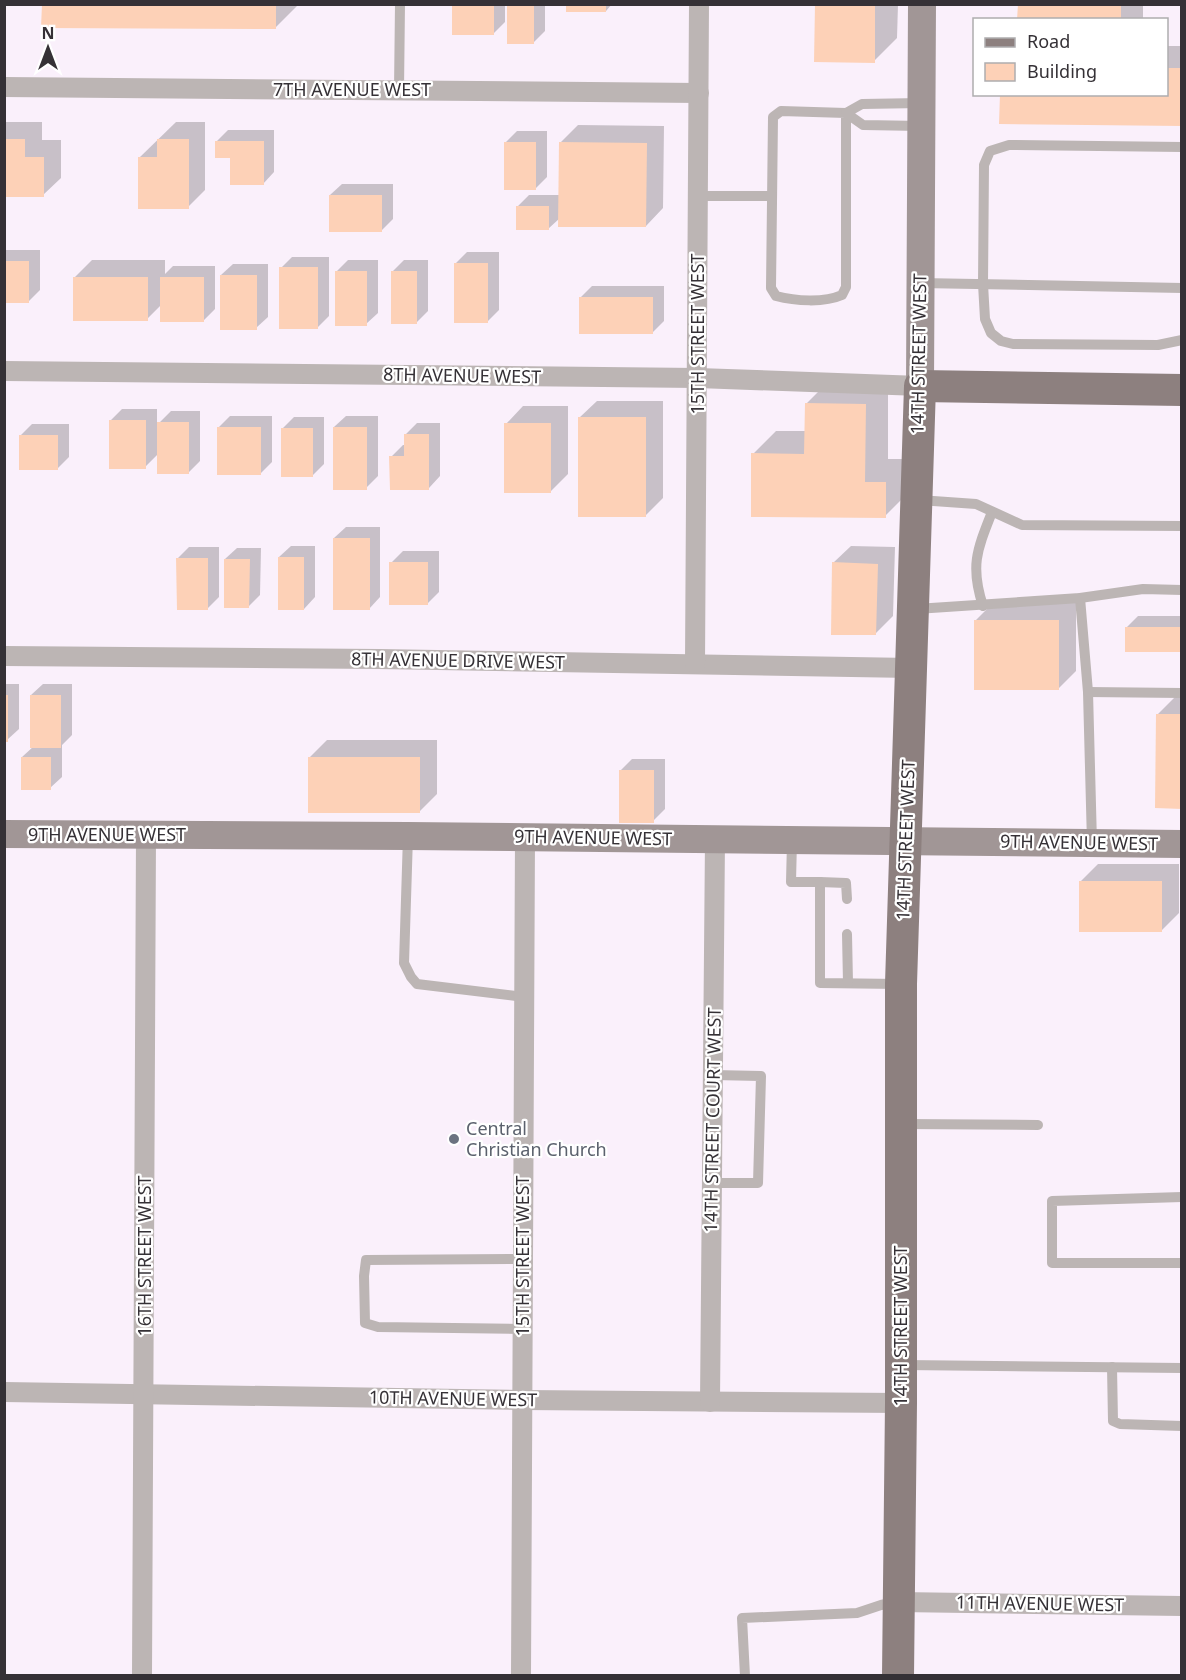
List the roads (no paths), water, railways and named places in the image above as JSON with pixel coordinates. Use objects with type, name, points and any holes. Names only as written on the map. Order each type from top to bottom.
[{"type":"main road","points":[[920,386],[1182,390]]},
{"type":"main road","name":"14TH STREET WEST","points":[[898,1676],[902,984],[920,386]]},
{"type":"street","name":"15TH STREET WEST","points":[[695,664],[699,4]]},
{"type":"street","name":"14TH STREET WEST","points":[[920,386],[922,4]]},
{"type":"street","name":"7TH AVENUE WEST","points":[[4,87],[699,93]]},
{"type":"street","name":"8TH AVENUE WEST","points":[[4,371],[698,378],[920,386]]},
{"type":"street","name":"8TH AVENUE DRIVE WEST","points":[[4,656],[911,668]]},
{"type":"street","name":"9TH AVENUE WEST","points":[[4,834],[1182,844]]},
{"type":"street","name":"16TH STREET WEST","points":[[142,1676],[146,836]]},
{"type":"street","name":"15TH STREET WEST","points":[[521,1676],[525,837]]},
{"type":"street","name":"14TH STREET COURT WEST","points":[[710,1402],[715,839]]},
{"type":"street","name":"10TH AVENUE WEST","points":[[4,1392],[901,1403]]},
{"type":"street","name":"11TH AVENUE WEST","points":[[898,1602],[1182,1606]]},
{"type":"lane","points":[[399,90],[400,4]]},
{"type":"lane","points":[[846,113],[846,286],[842,295],[832,299],[776,296],[771,288],[772,117],[781,111],[846,113],[862,104],[921,115]]},
{"type":"lane","points":[[846,113],[863,124],[921,115]]},
{"type":"lane","points":[[1182,147],[1009,145],[990,151],[984,165],[983,284],[985,319],[991,333],[1001,341],[1013,344],[1158,345],[1182,340]]},
{"type":"lane","points":[[699,196],[772,196]]},
{"type":"lane","points":[[920,283],[1182,288]]},
{"type":"lane","points":[[917,500],[976,504],[1022,525],[1182,526]]},
{"type":"lane","points":[[984,606],[978,589],[975,569],[978,547],[992,512]]},
{"type":"lane","points":[[913,610],[1080,598],[1143,589],[1182,590]]},
{"type":"lane","points":[[1080,598],[1088,692],[1092,844]]},
{"type":"lane","points":[[1088,692],[1182,693]]},
{"type":"lane","points":[[408,836],[404,963],[411,977],[417,984],[524,997]]},
{"type":"lane","points":[[792,841],[791,882],[846,883],[847,899]]},
{"type":"lane","points":[[820,882],[820,983],[902,984]]},
{"type":"lane","points":[[847,934],[848,983]]},
{"type":"lane","points":[[712,1182],[758,1182],[761,1076],[713,1075]]},
{"type":"lane","points":[[901,1124],[1038,1125]]},
{"type":"lane","points":[[1182,1197],[1052,1201],[1052,1263],[1182,1263]]},
{"type":"lane","points":[[523,1259],[366,1260],[364,1276],[365,1323],[378,1327],[523,1329]]},
{"type":"lane","points":[[901,1365],[1182,1368]]},
{"type":"lane","points":[[1112,1367],[1113,1421],[1120,1424],[1182,1426]]},
{"type":"lane","points":[[745,1676],[742,1618],[857,1613],[898,1602]]},
{"type":"place","name":"Central Christian Church","points":[[454,1139]]}]
